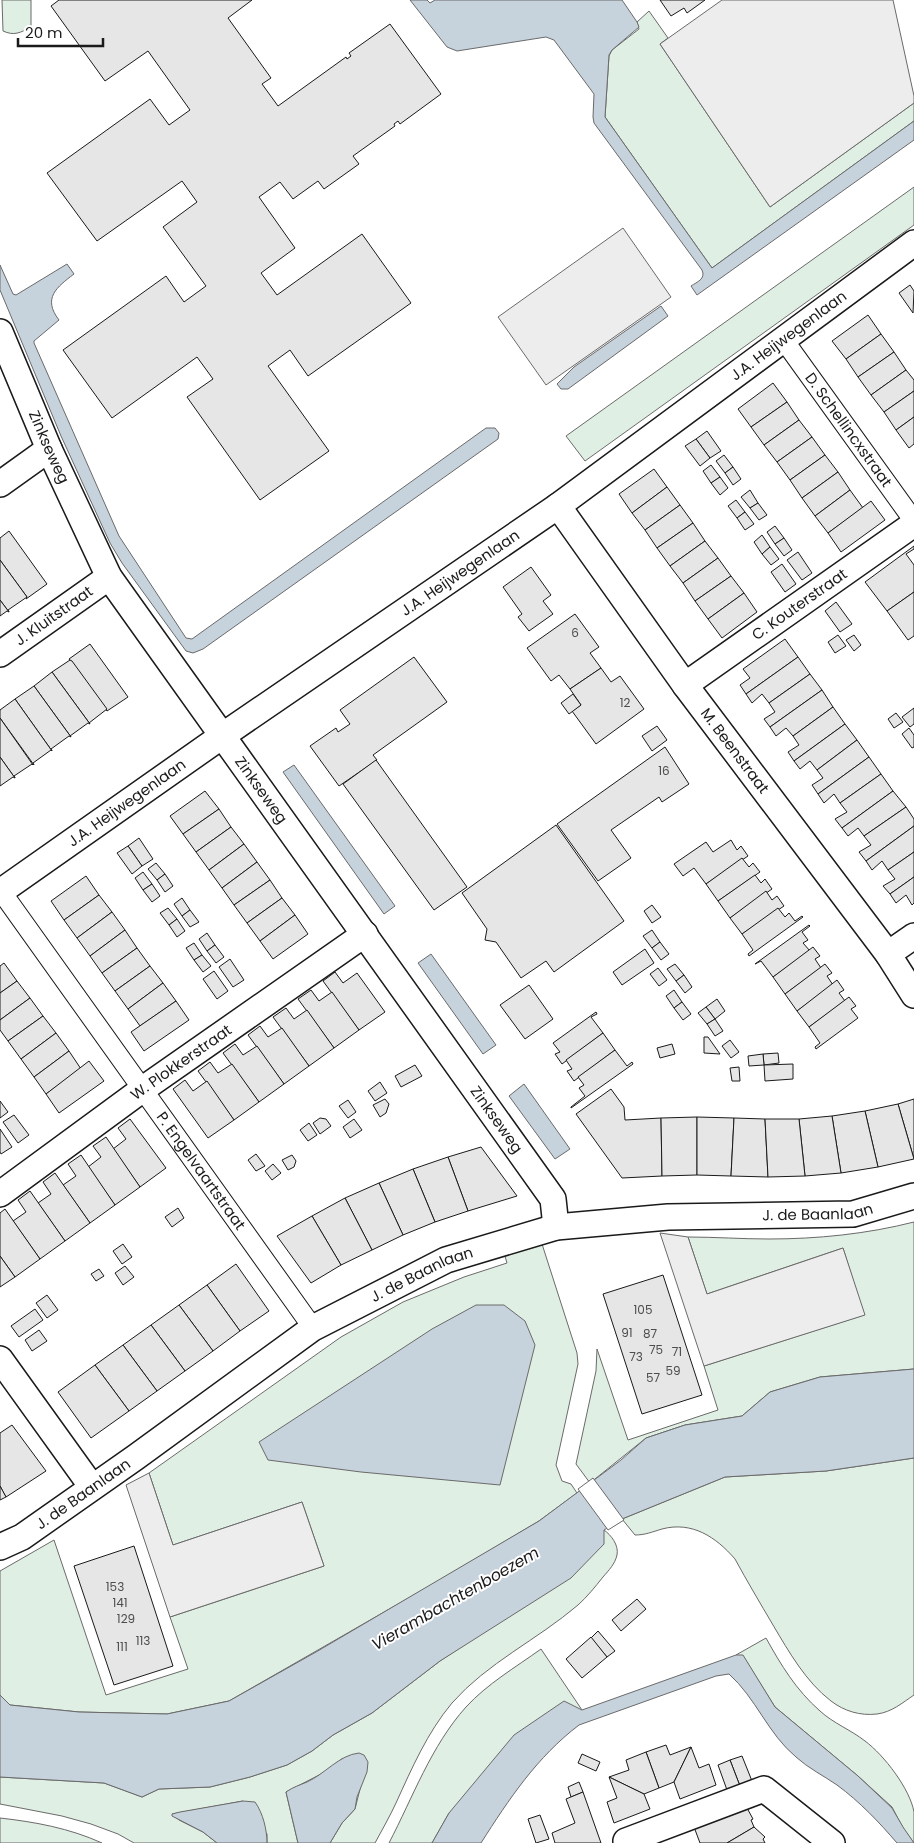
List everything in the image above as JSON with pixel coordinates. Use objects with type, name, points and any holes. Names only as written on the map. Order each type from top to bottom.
[{"type":"street","name":"J.A. Heijwegenlaan","points":[[1,892],[222,736],[558,506],[914,243]]},
{"type":"street","name":"Zinkseweg","points":[[0,332],[48,448],[109,577],[553,1199],[556,1227]]},
{"type":"street","name":"D. Schellincxstraat","points":[[783,339],[914,522]]},
{"type":"street","points":[[0,484],[48,448]]},
{"type":"street","name":"M. Beenstraat","points":[[558,506],[685,685],[888,954],[914,995]]},
{"type":"street","name":"C. Kouterstraat","points":[[685,685],[914,522]]},
{"type":"street","name":"J. Kluitstraat","points":[[0,654],[109,577]]},
{"type":"street","name":"P. Engelvaartstraat","points":[[1,892],[312,1328]]},
{"type":"street","name":"W. Plokkerstraat","points":[[0,1194],[143,1089],[365,934]]},
{"type":"street","points":[[888,954],[914,936]]},
{"type":"street","name":"J. de Baanlaan","points":[[0,1547],[22,1537],[312,1328],[446,1260],[556,1227],[668,1217],[853,1214],[914,1196]]},
{"type":"street","points":[[0,1359],[92,1487]]},
{"type":"street","points":[[626,1843],[626,1841],[764,1790],[832,1843]]},
{"type":"green space","points":[[2,0],[31,0],[31,27],[17,33],[3,31]]},
{"type":"green space","points":[[649,11],[668,38],[660,44],[770,207],[914,103],[914,121],[712,268],[605,117],[609,56],[612,50],[639,29],[637,22]]},
{"type":"green space","points":[[914,187],[914,225],[585,461],[566,436]]},
{"type":"green space","points":[[914,1222],[914,1369],[820,1377],[770,1392],[742,1416],[685,1425],[646,1438],[590,1483],[576,1464],[596,1371],[597,1349],[628,1440],[718,1410],[704,1366],[864,1315],[843,1248],[707,1294],[688,1237],[805,1238],[860,1233]]},
{"type":"green space","points":[[542,1244],[577,1353],[578,1364],[556,1465],[562,1481],[571,1484],[577,1493],[539,1521],[229,1701],[167,1714],[79,1712],[10,1705],[0,1695],[0,1571],[54,1540],[106,1695],[188,1669],[170,1617],[324,1566],[302,1502],[173,1545],[149,1473],[341,1337],[403,1302],[464,1277],[507,1263],[504,1253]]},
{"type":"green space","points":[[914,1458],[914,1695],[897,1707],[882,1713],[864,1714],[841,1708],[814,1685],[785,1646],[735,1559],[720,1544],[703,1533],[683,1527],[673,1527],[635,1535],[622,1519],[725,1477],[826,1471]]},
{"type":"green space","points":[[604,1530],[612,1537],[617,1548],[617,1555],[612,1567],[578,1605],[496,1664],[452,1703],[435,1726],[414,1764],[375,1843],[330,1843],[342,1823],[355,1809],[361,1785],[343,1758],[325,1772],[286,1792],[298,1843],[267,1843],[267,1834],[243,1801],[172,1814],[179,1820],[203,1832],[217,1843],[134,1843],[118,1834],[91,1824],[62,1816],[0,1804],[0,1777],[104,1783],[142,1797],[159,1789],[210,1787],[287,1765],[312,1751],[333,1735],[372,1713],[440,1661],[485,1631]]},
{"type":"green space","points":[[766,1638],[790,1677],[811,1703],[836,1723],[860,1737],[872,1747],[895,1773],[912,1803],[914,1812],[914,1843],[903,1828],[892,1807],[775,1707],[743,1656],[736,1655]]},
{"type":"green space","points":[[541,1649],[582,1710],[449,1813],[432,1843],[389,1843],[423,1772],[454,1722],[483,1691]]},
{"type":"green space","points":[[0,1818],[52,1826],[102,1843],[0,1843]]},
{"type":"shaded area","points":[[722,0],[893,0],[914,103],[770,207],[660,44]]},
{"type":"shaded area","points":[[623,228],[671,297],[546,385],[498,317]]},
{"type":"shaded area","points":[[660,1233],[688,1237],[707,1294],[843,1248],[865,1315],[704,1366]]},
{"type":"shaded area","points":[[149,1473],[173,1545],[302,1502],[324,1566],[170,1617],[126,1485]]},
{"type":"water","points":[[410,0],[427,0],[430,3],[435,0],[622,0],[639,27],[612,50],[609,55],[605,117],[712,268],[914,121],[914,140],[697,295],[691,286],[702,278],[702,270],[594,123],[594,94],[554,40],[546,37],[457,51],[447,47]]},
{"type":"water","points":[[67,264],[74,274],[57,288],[52,299],[54,312],[59,320],[34,343],[119,536],[186,638],[192,639],[486,428],[495,428],[499,433],[498,439],[203,649],[193,653],[186,651],[122,563],[110,543],[61,436],[0,290],[0,265],[13,294],[16,295]]},
{"type":"water","points":[[661,306],[668,316],[568,389],[561,389],[557,384],[574,367]]},
{"type":"water","points":[[294,765],[395,906],[384,914],[283,772]]},
{"type":"water","points":[[431,954],[496,1045],[483,1054],[418,963]]},
{"type":"water","points":[[524,1084],[570,1149],[555,1159],[509,1096]]},
{"type":"water","points":[[476,1305],[504,1305],[525,1321],[535,1345],[500,1485],[361,1472],[268,1460],[259,1442],[432,1329]]},
{"type":"water","name":"Vierambachtenboezem","points":[[914,1369],[914,1458],[826,1471],[725,1477],[622,1519],[604,1530],[604,1544],[571,1578],[440,1661],[372,1713],[333,1735],[312,1751],[287,1765],[210,1787],[159,1789],[142,1797],[104,1783],[0,1777],[0,1695],[10,1705],[79,1712],[167,1714],[229,1701],[539,1521],[621,1460],[646,1438],[685,1425],[742,1416],[770,1392],[820,1377]]},
{"type":"water","points":[[736,1655],[743,1655],[775,1707],[858,1776],[892,1808],[914,1843],[897,1843],[854,1798],[786,1748],[747,1694],[729,1674],[716,1676],[579,1725],[564,1737],[537,1765],[502,1810],[481,1843],[432,1843],[449,1813],[514,1735],[564,1701],[582,1710]]},
{"type":"water","points":[[359,1753],[364,1755],[368,1762],[367,1772],[357,1797],[355,1809],[342,1823],[330,1843],[298,1843],[286,1792],[314,1779],[345,1757]]},
{"type":"water","points":[[243,1801],[255,1802],[258,1806],[264,1822],[267,1843],[217,1843],[203,1832],[172,1816],[172,1814],[180,1812]]},
{"type":"pier","points":[[593,1478],[624,1520],[608,1530],[578,1489]]},
{"type":"building","points":[[59,0],[252,0],[228,18],[271,78],[262,84],[278,106],[346,57],[347,59],[351,56],[349,53],[390,24],[441,94],[400,124],[398,121],[394,124],[395,126],[353,156],[359,164],[324,189],[318,181],[293,199],[280,182],[259,197],[295,248],[261,273],[277,295],[362,234],[411,303],[308,376],[290,350],[268,366],[329,451],[260,500],[187,397],[213,379],[197,357],[112,418],[63,350],[166,276],[184,302],[206,286],[163,227],[197,202],[182,181],[97,241],[47,173],[150,99],[169,125],[190,110],[148,51],[105,81],[51,6]]},
{"type":"building","points":[[660,0],[705,0],[687,13],[684,8],[671,16]]},
{"type":"building","points":[[910,285],[914,291],[913,313],[899,293]]},
{"type":"building","points":[[868,315],[881,334],[846,359],[832,341]]},
{"type":"building","points":[[881,334],[894,352],[858,377],[846,359]]},
{"type":"building","points":[[894,352],[906,370],[871,395],[858,377]]},
{"type":"building","points":[[906,370],[914,380],[914,391],[884,412],[871,395]]},
{"type":"building","points":[[773,383],[787,402],[751,427],[738,409]]},
{"type":"building","points":[[914,391],[914,417],[896,430],[884,412]]},
{"type":"building","points":[[787,402],[799,420],[764,445],[751,427]]},
{"type":"building","points":[[914,417],[914,444],[909,448],[896,430]]},
{"type":"building","points":[[799,420],[812,437],[777,462],[764,445]]},
{"type":"building","points":[[707,431],[721,451],[710,458],[696,439]]},
{"type":"building","points":[[812,437],[825,455],[790,480],[777,462]]},
{"type":"building","points":[[696,439],[710,458],[700,466],[685,446]]},
{"type":"building","points":[[724,455],[733,467],[725,473],[716,461]]},
{"type":"building","points":[[825,455],[838,472],[802,498],[790,480]]},
{"type":"building","points":[[711,465],[720,477],[711,483],[703,471]]},
{"type":"building","points":[[733,467],[741,479],[733,485],[725,473]]},
{"type":"building","points":[[654,469],[667,487],[632,513],[619,494]]},
{"type":"building","points":[[838,472],[850,490],[815,516],[802,498]]},
{"type":"building","points":[[720,477],[728,488],[720,495],[711,483]]},
{"type":"building","points":[[667,487],[680,505],[645,530],[632,513]]},
{"type":"building","points":[[750,490],[758,503],[750,508],[741,497]]},
{"type":"building","points":[[850,490],[863,508],[828,533],[815,516]]},
{"type":"building","points":[[736,500],[745,512],[737,518],[728,506]]},
{"type":"building","points":[[871,501],[885,520],[841,552],[828,533]]},
{"type":"building","points":[[758,503],[767,515],[759,520],[750,508]]},
{"type":"building","points":[[680,505],[693,523],[657,548],[645,530]]},
{"type":"building","points":[[745,512],[754,524],[745,530],[737,518]]},
{"type":"building","points":[[693,523],[705,541],[670,566],[657,548]]},
{"type":"building","points":[[775,526],[784,538],[775,544],[767,532]]},
{"type":"building","points":[[9,531],[47,584],[26,599],[27,597],[0,560],[0,538]]},
{"type":"building","points":[[762,535],[770,547],[762,554],[754,542]]},
{"type":"building","points":[[784,538],[792,550],[784,556],[775,544]]},
{"type":"building","points":[[705,541],[718,558],[683,583],[670,566]]},
{"type":"building","points":[[914,546],[914,549],[906,554],[914,565],[914,592],[887,611],[865,582]]},
{"type":"building","points":[[770,547],[779,559],[771,565],[762,554]]},
{"type":"building","points":[[798,552],[812,573],[802,580],[787,560]]},
{"type":"building","points":[[718,558],[731,576],[695,601],[683,583]]},
{"type":"building","points":[[0,560],[27,597],[8,610],[9,612],[0,600]]},
{"type":"building","points":[[782,564],[796,584],[785,592],[771,572]]},
{"type":"building","points":[[531,567],[551,595],[543,601],[553,614],[529,631],[518,617],[522,614],[503,587]]},
{"type":"building","points":[[731,576],[744,593],[708,619],[695,601]]},
{"type":"building","points":[[914,592],[914,636],[908,640],[887,611]]},
{"type":"building","points":[[744,593],[757,612],[722,638],[708,619]]},
{"type":"building","points":[[0,600],[9,612],[7,611],[0,616]]},
{"type":"building","points":[[836,602],[852,624],[840,632],[825,611]]},
{"type":"building","points":[[575,614],[599,647],[590,653],[601,668],[570,689],[559,675],[551,681],[527,648]]},
{"type":"building","points":[[838,635],[846,646],[835,653],[828,642]]},
{"type":"building","points":[[854,635],[861,645],[854,651],[846,640]]},
{"type":"building","points":[[785,639],[798,657],[746,694],[740,685],[750,678],[743,669]]},
{"type":"building","points":[[90,644],[128,697],[107,711],[69,659]]},
{"type":"building","points":[[414,657],[447,702],[373,755],[377,760],[339,786],[310,746],[336,728],[338,732],[350,724],[340,710]]},
{"type":"building","points":[[798,657],[810,674],[769,703],[762,694],[752,703],[746,694]]},
{"type":"building","points":[[70,660],[107,709],[89,723],[52,672]]},
{"type":"building","points":[[601,668],[611,682],[620,676],[644,709],[596,744],[572,711],[581,705],[570,689]]},
{"type":"building","points":[[52,672],[90,724],[88,723],[70,736],[34,686]]},
{"type":"building","points":[[810,674],[822,690],[770,727],[764,719],[775,712],[769,703]]},
{"type":"building","points":[[34,686],[71,737],[69,736],[51,749],[52,751],[15,699]]},
{"type":"building","points":[[822,690],[833,707],[793,736],[786,728],[776,736],[770,727]]},
{"type":"building","points":[[573,694],[581,705],[569,714],[561,703]]},
{"type":"building","points":[[15,699],[52,751],[33,763],[34,765],[0,718],[0,710]]},
{"type":"building","points":[[833,707],[845,724],[794,761],[788,752],[799,745],[793,736]]},
{"type":"building","points":[[914,708],[914,724],[910,727],[902,717]]},
{"type":"building","points":[[896,713],[903,722],[894,728],[888,719]]},
{"type":"building","points":[[0,718],[33,765],[14,776],[15,778],[0,757]]},
{"type":"building","points":[[845,724],[857,740],[817,770],[810,761],[800,769],[794,761]]},
{"type":"building","points":[[657,726],[667,740],[652,751],[642,736]]},
{"type":"building","points":[[909,728],[914,735],[914,747],[912,748],[902,734]]},
{"type":"building","points":[[857,740],[869,757],[818,794],[812,785],[823,778],[817,770]]},
{"type":"building","points":[[665,747],[689,784],[662,802],[659,797],[611,830],[631,858],[598,881],[557,824]]},
{"type":"building","points":[[0,757],[15,778],[13,777],[0,786]]},
{"type":"building","points":[[869,757],[881,774],[840,803],[834,794],[824,803],[818,794]]},
{"type":"building","points":[[376,760],[467,887],[434,910],[343,784]]},
{"type":"building","points":[[881,774],[893,791],[842,828],[835,819],[847,812],[840,803]]},
{"type":"building","points":[[205,791],[219,809],[183,834],[170,816]]},
{"type":"building","points":[[893,791],[906,807],[864,836],[858,828],[848,836],[842,828]]},
{"type":"building","points":[[906,807],[914,819],[914,826],[866,861],[859,852],[871,845],[864,836]]},
{"type":"building","points":[[219,809],[231,827],[196,852],[183,834]]},
{"type":"building","points":[[556,825],[624,921],[554,972],[546,961],[521,978],[496,942],[485,940],[487,929],[462,893]]},
{"type":"building","points":[[914,826],[914,852],[888,870],[882,861],[872,870],[866,861]]},
{"type":"building","points":[[231,827],[244,844],[209,870],[196,852]]},
{"type":"building","points":[[139,838],[153,859],[142,866],[128,846]]},
{"type":"building","points":[[731,840],[737,850],[741,846],[748,856],[706,884],[694,868],[683,876],[674,864],[706,842],[713,852]]},
{"type":"building","points":[[244,844],[257,862],[222,888],[209,870]]},
{"type":"building","points":[[128,846],[142,866],[132,874],[117,853]]},
{"type":"building","points":[[914,852],[914,877],[890,894],[883,886],[895,879],[888,870]]},
{"type":"building","points":[[742,858],[749,867],[753,863],[760,872],[718,901],[706,884]]},
{"type":"building","points":[[257,862],[270,880],[234,905],[222,888]]},
{"type":"building","points":[[156,863],[165,874],[157,880],[148,869]]},
{"type":"building","points":[[143,872],[152,884],[143,890],[135,878]]},
{"type":"building","points":[[165,874],[173,886],[165,892],[157,880]]},
{"type":"building","points":[[755,875],[761,883],[765,879],[772,889],[730,918],[718,901]]},
{"type":"building","points":[[86,876],[99,895],[64,920],[51,901]]},
{"type":"building","points":[[914,877],[914,903],[912,905],[906,895],[896,903],[890,894]]},
{"type":"building","points":[[270,880],[282,898],[247,923],[234,905]]},
{"type":"building","points":[[152,884],[160,896],[152,902],[143,890]]},
{"type":"building","points":[[766,891],[772,900],[777,896],[784,906],[742,934],[730,918]]},
{"type":"building","points":[[99,895],[112,912],[77,938],[64,920]]},
{"type":"building","points":[[182,898],[190,910],[182,916],[174,904]]},
{"type":"building","points":[[282,898],[295,915],[260,941],[247,923]]},
{"type":"building","points":[[652,905],[661,917],[652,923],[644,911]]},
{"type":"building","points":[[168,908],[177,919],[169,925],[160,913]]},
{"type":"building","points":[[778,908],[785,917],[789,913],[795,921],[803,917],[749,956],[748,954],[753,950],[742,934]]},
{"type":"building","points":[[190,910],[199,922],[190,927],[182,916]]},
{"type":"building","points":[[112,912],[125,930],[90,956],[77,938]]},
{"type":"building","points":[[295,915],[308,934],[273,959],[260,941]]},
{"type":"building","points":[[177,919],[185,931],[177,937],[169,925]]},
{"type":"building","points":[[809,925],[802,932],[808,940],[803,943],[810,951],[773,977],[761,961],[755,964]]},
{"type":"building","points":[[125,930],[137,948],[102,973],[90,956]]},
{"type":"building","points":[[652,930],[660,942],[652,948],[643,936]]},
{"type":"building","points":[[207,933],[215,945],[207,951],[199,939]]},
{"type":"building","points":[[660,942],[669,954],[661,960],[652,948]]},
{"type":"building","points":[[194,943],[202,955],[194,960],[186,948]]},
{"type":"building","points":[[215,945],[224,957],[216,963],[207,951]]},
{"type":"building","points":[[813,947],[820,956],[815,959],[821,968],[785,994],[773,977]]},
{"type":"building","points":[[137,948],[150,966],[115,991],[102,973]]},
{"type":"building","points":[[645,949],[654,963],[622,985],[613,972]]},
{"type":"building","points":[[202,955],[211,966],[203,972],[194,960]]},
{"type":"building","points":[[230,959],[244,980],[233,987],[219,967]]},
{"type":"building","points":[[4,963],[17,981],[0,993],[0,966]]},
{"type":"building","points":[[675,964],[684,975],[676,981],[667,969]]},
{"type":"building","points":[[825,964],[832,973],[827,976],[833,985],[797,1011],[785,994]]},
{"type":"building","points":[[150,966],[163,983],[128,1009],[115,991]]},
{"type":"building","points":[[658,968],[667,980],[659,986],[650,974]]},
{"type":"building","points":[[214,971],[228,991],[217,999],[203,979]]},
{"type":"building","points":[[335,972],[343,983],[357,973],[385,1012],[359,1030],[323,981]]},
{"type":"building","points":[[684,975],[692,987],[685,993],[676,981]]},
{"type":"building","points":[[837,980],[844,990],[839,993],[845,1001],[809,1027],[797,1011]]},
{"type":"building","points":[[17,981],[30,998],[0,1020],[0,993]]},
{"type":"building","points":[[163,983],[176,1001],[140,1026],[128,1009]]},
{"type":"building","points":[[529,985],[553,1019],[525,1039],[500,1005]]},
{"type":"building","points":[[311,990],[319,1001],[332,992],[359,1030],[334,1048],[298,999]]},
{"type":"building","points":[[674,990],[682,1002],[674,1008],[666,996]]},
{"type":"building","points":[[849,997],[856,1006],[851,1009],[858,1018],[816,1049],[815,1047],[820,1043],[809,1027]]},
{"type":"building","points":[[30,998],[43,1016],[8,1041],[0,1030],[0,1020]]},
{"type":"building","points":[[717,999],[725,1011],[715,1019],[706,1007]]},
{"type":"building","points":[[176,1001],[189,1020],[144,1051],[131,1032]]},
{"type":"building","points":[[682,1002],[691,1014],[683,1020],[674,1008]]},
{"type":"building","points":[[706,1007],[715,1019],[707,1024],[698,1013]]},
{"type":"building","points":[[286,1008],[294,1019],[307,1010],[334,1048],[309,1066],[273,1017]]},
{"type":"building","points":[[596,1012],[597,1014],[591,1017],[603,1033],[562,1064],[555,1054],[560,1052],[553,1043]]},
{"type":"building","points":[[43,1016],[56,1033],[21,1059],[8,1041]]},
{"type":"building","points":[[715,1019],[723,1031],[715,1036],[707,1024]]},
{"type":"building","points":[[260,1026],[268,1037],[282,1028],[309,1066],[284,1084],[248,1035]]},
{"type":"building","points":[[56,1033],[69,1051],[34,1077],[21,1059]]},
{"type":"building","points":[[603,1033],[615,1050],[574,1081],[567,1071],[572,1069],[566,1060]]},
{"type":"building","points":[[704,1037],[708,1037],[720,1054],[704,1053]]},
{"type":"building","points":[[730,1040],[739,1052],[731,1058],[722,1046]]},
{"type":"building","points":[[235,1044],[243,1055],[257,1046],[284,1084],[259,1102],[223,1053]]},
{"type":"building","points":[[672,1044],[675,1054],[660,1058],[657,1048]]},
{"type":"building","points":[[615,1050],[627,1066],[632,1062],[633,1064],[571,1108],[585,1096],[579,1088],[584,1085],[578,1077]]},
{"type":"building","points":[[69,1051],[81,1069],[46,1094],[34,1077]]},
{"type":"building","points":[[778,1053],[779,1063],[764,1065],[763,1054]]},
{"type":"building","points":[[763,1054],[764,1065],[749,1066],[748,1056]]},
{"type":"building","points":[[89,1061],[104,1081],[59,1113],[46,1094]]},
{"type":"building","points":[[210,1062],[218,1073],[232,1064],[259,1102],[234,1120],[198,1071]]},
{"type":"building","points":[[793,1064],[793,1079],[765,1081],[764,1065]]},
{"type":"building","points":[[415,1065],[422,1076],[401,1087],[395,1076]]},
{"type":"building","points":[[739,1067],[740,1081],[732,1081],[730,1068]]},
{"type":"building","points":[[185,1080],[193,1091],[207,1081],[234,1120],[208,1138],[173,1089]]},
{"type":"building","points":[[380,1082],[387,1093],[375,1101],[368,1091]]},
{"type":"building","points":[[611,1089],[624,1107],[625,1120],[661,1118],[662,1176],[622,1178],[576,1114]]},
{"type":"building","points":[[385,1099],[389,1104],[386,1113],[380,1117],[373,1105]]},
{"type":"building","points":[[914,1099],[914,1159],[898,1104]]},
{"type":"building","points":[[348,1100],[356,1112],[348,1118],[339,1106]]},
{"type":"building","points":[[0,1101],[8,1112],[0,1118]]},
{"type":"building","points":[[898,1104],[914,1159],[878,1167],[865,1111]]},
{"type":"building","points":[[865,1111],[878,1167],[841,1173],[832,1116]]},
{"type":"building","points":[[14,1115],[29,1135],[18,1143],[3,1122]]},
{"type":"building","points":[[832,1116],[841,1173],[805,1176],[799,1119]]},
{"type":"building","points":[[697,1117],[697,1175],[662,1176],[661,1118]]},
{"type":"building","points":[[697,1117],[734,1118],[731,1176],[697,1175]]},
{"type":"building","points":[[320,1118],[326,1119],[331,1126],[320,1134],[313,1123]]},
{"type":"building","points":[[734,1118],[765,1119],[768,1177],[731,1176]]},
{"type":"building","points":[[130,1119],[166,1168],[140,1187],[113,1149],[126,1139],[118,1128]]},
{"type":"building","points":[[354,1119],[362,1130],[350,1138],[343,1127]]},
{"type":"building","points":[[765,1119],[799,1119],[805,1176],[768,1177]]},
{"type":"building","points":[[309,1123],[317,1135],[308,1141],[300,1130]]},
{"type":"building","points":[[0,1129],[12,1147],[1,1154],[0,1152]]},
{"type":"building","points":[[106,1137],[140,1187],[115,1205],[88,1167],[101,1157],[93,1146]]},
{"type":"building","points":[[481,1147],[517,1196],[468,1211],[448,1157]]},
{"type":"building","points":[[256,1154],[265,1166],[256,1171],[248,1160]]},
{"type":"building","points":[[81,1155],[115,1205],[90,1223],[63,1185],[76,1176],[68,1164]]},
{"type":"building","points":[[292,1155],[296,1161],[294,1167],[288,1170],[282,1160]]},
{"type":"building","points":[[448,1157],[468,1211],[435,1222],[413,1169]]},
{"type":"building","points":[[273,1164],[281,1173],[272,1180],[265,1171]]},
{"type":"building","points":[[413,1169],[435,1222],[403,1235],[379,1183]]},
{"type":"building","points":[[55,1173],[90,1223],[65,1241],[38,1203],[51,1194],[43,1182]]},
{"type":"building","points":[[379,1183],[403,1235],[372,1250],[345,1198]]},
{"type":"building","points":[[30,1191],[65,1241],[40,1259],[13,1221],[26,1212],[18,1200]]},
{"type":"building","points":[[345,1198],[372,1250],[341,1265],[312,1216]]},
{"type":"building","points":[[178,1208],[184,1218],[172,1227],[165,1217]]},
{"type":"building","points":[[5,1209],[40,1259],[15,1277],[0,1256],[0,1213]]},
{"type":"building","points":[[312,1216],[341,1265],[311,1283],[277,1236]]},
{"type":"building","points":[[123,1244],[132,1257],[122,1264],[113,1251]]},
{"type":"building","points":[[0,1256],[15,1277],[0,1287]]},
{"type":"building","points":[[236,1264],[269,1311],[240,1331],[207,1285]]},
{"type":"building","points":[[125,1266],[134,1277],[123,1285],[115,1273]]},
{"type":"building","points":[[99,1269],[104,1276],[96,1281],[91,1274]]},
{"type":"building","points":[[663,1275],[702,1395],[642,1414],[603,1294]]},
{"type":"building","points":[[207,1285],[240,1331],[213,1351],[179,1305]]},
{"type":"building","points":[[47,1295],[58,1310],[47,1318],[36,1303]]},
{"type":"building","points":[[179,1305],[213,1351],[185,1371],[151,1325]]},
{"type":"building","points":[[35,1309],[43,1320],[19,1337],[11,1326]]},
{"type":"building","points":[[151,1325],[185,1371],[157,1391],[123,1345]]},
{"type":"building","points":[[39,1330],[47,1341],[32,1351],[25,1340]]},
{"type":"building","points":[[123,1345],[157,1391],[129,1411],[95,1365]]},
{"type":"building","points":[[95,1365],[129,1411],[91,1438],[58,1392]]},
{"type":"building","points":[[12,1425],[46,1471],[6,1497],[0,1486],[0,1433]]},
{"type":"building","points":[[0,1486],[6,1497],[0,1500]]},
{"type":"building","points":[[134,1546],[173,1666],[114,1685],[74,1566]]},
{"type":"building","points":[[637,1599],[646,1609],[621,1631],[612,1620]]},
{"type":"building","points":[[598,1631],[615,1651],[607,1657],[591,1638]]},
{"type":"building","points":[[591,1637],[607,1657],[582,1678],[566,1659]]},
{"type":"building","points":[[666,1745],[670,1755],[691,1747],[674,1782],[659,1788],[646,1752]]},
{"type":"building","points":[[691,1747],[699,1768],[709,1764],[716,1785],[680,1799],[674,1782]]},
{"type":"building","points":[[646,1752],[659,1788],[644,1794],[609,1777],[629,1770],[626,1760]]},
{"type":"building","points":[[582,1754],[600,1762],[596,1771],[578,1763]]},
{"type":"building","points":[[742,1756],[752,1781],[740,1786],[730,1760]]},
{"type":"building","points":[[730,1760],[740,1786],[727,1790],[718,1765]]},
{"type":"building","points":[[609,1777],[644,1794],[650,1809],[614,1823],[607,1802],[617,1798]]},
{"type":"building","points":[[579,1782],[583,1792],[571,1797],[568,1787]]},
{"type":"building","points":[[583,1792],[601,1843],[555,1843],[552,1833],[575,1823],[566,1799]]},
{"type":"building","points":[[747,1808],[753,1819],[751,1820],[754,1827],[727,1843],[700,1843],[694,1827]]},
{"type":"building","points":[[540,1815],[549,1839],[536,1843],[528,1819]]},
{"type":"building","points":[[754,1827],[765,1837],[763,1839],[765,1843],[727,1843]]}]
